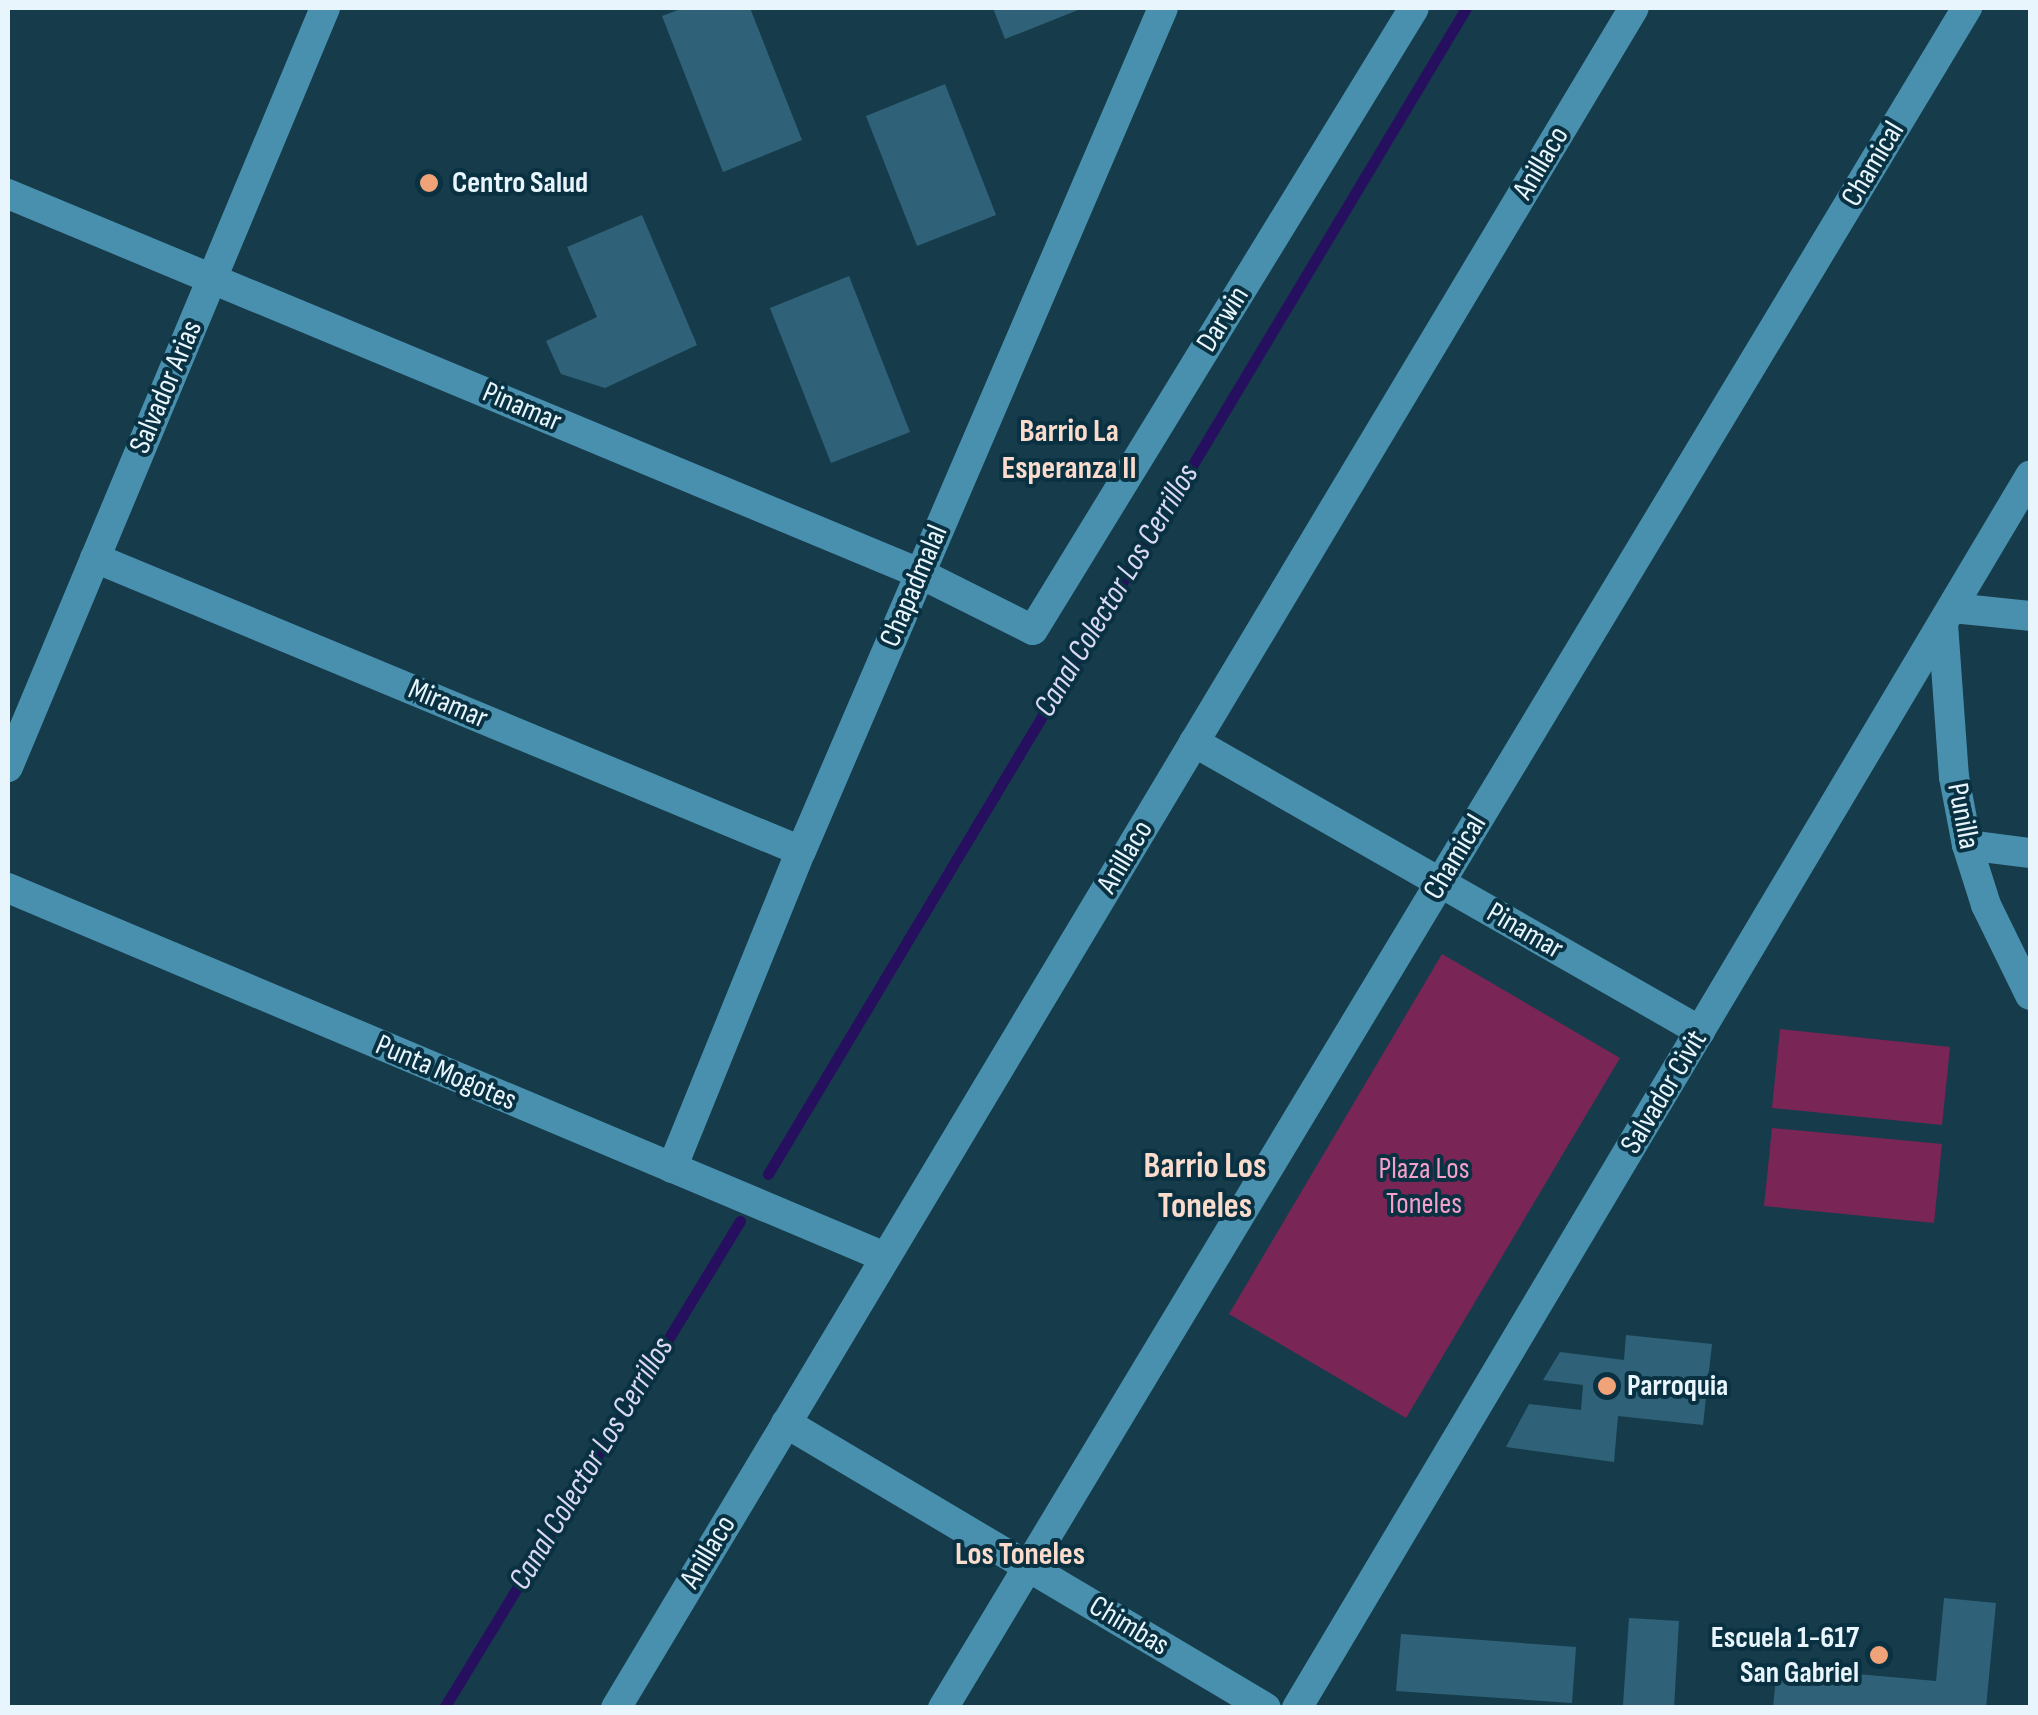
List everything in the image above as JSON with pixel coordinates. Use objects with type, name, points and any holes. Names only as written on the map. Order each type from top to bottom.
[{"type":"street","name":"Salvador Arias","points":[[8,766],[325,8]]},
{"type":"street","name":"Chapadmalal","points":[[672,1168],[801,851],[1163,8]]},
{"type":"street","name":"Darwin","points":[[1033,630],[1414,8]]},
{"type":"street","name":"Anillaco","points":[[616,1708],[1634,8]]},
{"type":"street","name":"Chamical","points":[[943,1708],[1967,8]]},
{"type":"street","name":"Pinamar","points":[[8,194],[919,573],[1033,630]]},
{"type":"street","name":"Salvador Civit","points":[[1297,1708],[2030,476]]},
{"type":"street","name":"Miramar","points":[[94,558],[801,851]]},
{"type":"street","points":[[1948,616],[2030,616]]},
{"type":"street","name":"Punilla","points":[[1948,616],[1954,777],[1967,845],[1986,905],[2030,995]]},
{"type":"street","name":"Pinamar","points":[[1194,742],[1700,1031]]},
{"type":"street","points":[[1967,845],[2030,852]]},
{"type":"street","name":"Punta Mogotes","points":[[8,888],[885,1257]]},
{"type":"street","name":"Chimbas","points":[[786,1423],[1266,1708]]},
{"type":"green space","name":"Plaza Los Toneles","points":[[1442,954],[1620,1058],[1406,1418],[1229,1314]]},
{"type":"green space","points":[[1780,1029],[1950,1047],[1942,1125],[1772,1108]]},
{"type":"green space","points":[[1772,1128],[1942,1144],[1934,1223],[1764,1206]]},
{"type":"building","points":[[683,8],[750,8],[802,140],[723,172],[662,16]]},
{"type":"building","points":[[993,8],[1083,8],[1005,39]]},
{"type":"building","points":[[945,84],[996,215],[917,246],[866,116]]},
{"type":"building","points":[[642,215],[697,345],[605,388],[561,374],[546,341],[597,317],[567,247]]},
{"type":"building","points":[[849,276],[910,432],[831,463],[770,308]]},
{"type":"building","points":[[1626,1335],[1712,1344],[1703,1425],[1618,1416],[1614,1462],[1506,1447],[1529,1404],[1581,1410],[1583,1385],[1543,1380],[1560,1352],[1624,1360]]},
{"type":"building","points":[[1944,1598],[1996,1603],[1986,1708],[1773,1708],[1777,1667],[1936,1681]]},
{"type":"building","points":[[1629,1618],[1679,1621],[1674,1708],[1623,1705]]},
{"type":"building","points":[[1401,1634],[1576,1647],[1572,1703],[1396,1691]]},
{"type":"waterway","name":"Canal Colector Los Cerrillos","points":[[768,1174],[1466,8]]},
{"type":"waterway","name":"Canal Colector Los Cerrillos","points":[[444,1708],[740,1221]]},
{"type":"place","name":"Centro Salud","points":[[429,183]]},
{"type":"place","name":"Parroquia","points":[[1607,1386]]},
{"type":"place","name":"Escuela 1-617 San Gabriel","points":[[1879,1655]]},
{"type":"district","name":"Barrio La Esperanza II","points":[[1069,452]]},
{"type":"district","name":"Barrio Los Toneles","points":[[1205,1187]]},
{"type":"district","name":"Los Toneles","points":[[1020,1555]]}]
